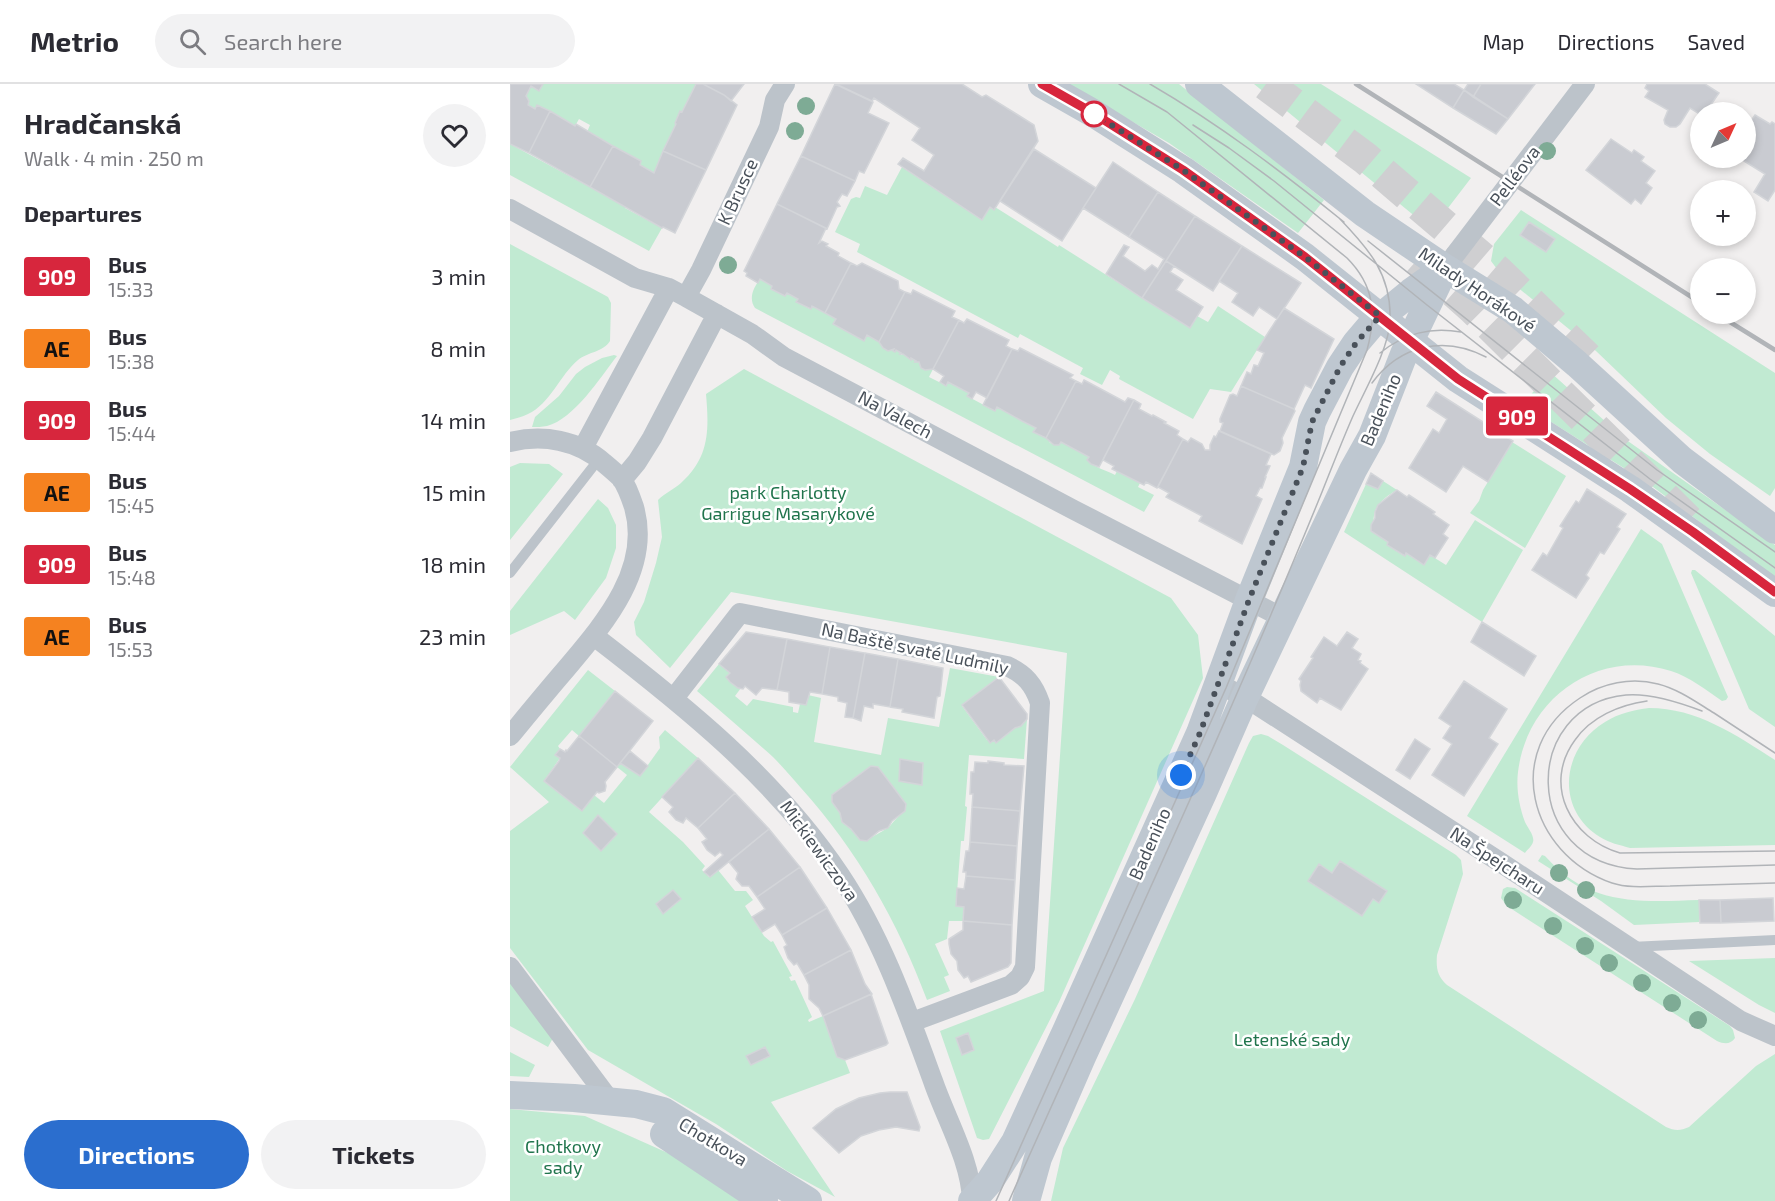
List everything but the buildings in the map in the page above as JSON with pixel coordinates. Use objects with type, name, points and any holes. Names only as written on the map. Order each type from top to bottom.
[{"type":"main road","points":[[1042,84],[1183,170],[1305,257],[1458,379],[1630,489],[1775,592]]},
{"type":"main road","name":"Milady Horákové","points":[[1198,84],[1365,214],[1513,310],[1577,364],[1682,460],[1775,530]]},
{"type":"main road","name":"Badeniho","points":[[972,1201],[990,1181],[1015,1142],[1200,733],[1249,600],[1303,467],[1312,422],[1340,367],[1356,343],[1380,316],[1445,268]]},
{"type":"main road","name":"Badeniho","points":[[1026,1201],[1038,1158],[1245,698],[1353,470],[1372,436],[1411,340],[1445,268]]},
{"type":"main road","points":[[510,1095],[611,1102]]},
{"type":"main road","name":"Chotkova","points":[[611,1102],[683,1145],[764,1201]]},
{"type":"main road","name":"Chotkova","points":[[611,1102],[636,1104],[663,1111],[808,1201]]},
{"type":"street","name":"K Brusce","points":[[583,448],[677,293],[701,270],[769,127],[775,100],[785,84]]},
{"type":"street","name":"Pelléova","points":[[1445,268],[1585,84]]},
{"type":"street","name":"Na Valech","points":[[510,209],[635,279],[677,293],[717,314],[752,333],[784,357],[1084,516],[1283,618]]},
{"type":"street","points":[[622,480],[638,462],[652,438],[717,314]]},
{"type":"street","points":[[510,442],[541,438],[558,440],[583,448],[599,459],[622,480],[632,501],[639,533],[636,552],[622,591],[612,610],[594,636],[510,736]]},
{"type":"street","name":"Na Baště svaté Ludmily","points":[[674,698],[740,613],[1007,666],[1028,679],[1040,704],[1025,967],[1020,977],[1011,985],[912,1022]]},
{"type":"street","name":"Mickiewiczova","points":[[594,636],[674,698],[743,759],[783,801],[841,875],[888,964],[912,1022],[966,1165],[971,1184],[972,1201]]},
{"type":"street","name":"Na Špejcharu","points":[[1218,684],[1245,698],[1503,864],[1741,1021],[1775,1036]]},
{"type":"street","name":"Chotkova","points":[[510,967],[611,1102]]},
{"type":"lane","points":[[510,573],[599,459]]},
{"type":"lane","points":[[1627,947],[1775,940]]},
{"type":"green space","points":[[543,84],[696,84],[682,112],[680,111],[654,173],[640,165],[641,161],[587,132],[590,125],[579,119],[575,126],[537,105],[535,109],[528,105],[529,101],[526,96],[531,86],[539,91]]},
{"type":"green space","points":[[1067,84],[1179,84],[1324,200],[1298,233],[1169,143]]},
{"type":"green space","points":[[1254,84],[1321,84],[1471,178],[1448,208],[1441,204],[1428,217],[1417,218]]},
{"type":"green space","points":[[510,144],[662,228],[649,251],[510,175]]},
{"type":"green space","points":[[902,167],[982,220],[990,207],[994,210],[995,207],[1190,328],[1197,316],[1208,322],[1218,306],[1265,337],[1231,392],[1210,389],[1193,419],[1119,379],[1120,376],[1110,370],[1102,385],[1080,374],[1083,368],[1020,334],[1018,338],[857,252],[860,244],[835,232],[851,199],[860,198],[865,186],[887,195]]},
{"type":"green space","points":[[1521,210],[1690,318],[1690,324],[1699,324],[1775,373],[1775,488],[1770,496],[1710,454],[1666,418],[1596,351],[1500,273],[1491,261],[1494,244]]},
{"type":"green space","points":[[510,244],[608,297],[611,303],[610,341],[607,345],[578,360],[536,409],[510,420]]},
{"type":"green space","points":[[760,279],[772,286],[771,289],[785,296],[787,293],[810,309],[812,306],[836,319],[834,324],[864,340],[867,335],[880,342],[888,351],[894,349],[893,351],[896,350],[901,355],[909,357],[910,360],[911,358],[919,362],[921,368],[933,369],[929,377],[945,385],[948,382],[969,393],[967,396],[995,411],[997,407],[1036,428],[1034,432],[1048,439],[1050,443],[1059,445],[1061,442],[1089,457],[1089,462],[1094,466],[1115,475],[1117,471],[1140,483],[1138,487],[1154,495],[1144,512],[755,308],[752,297]]},
{"type":"green space","points":[[617,356],[577,407],[557,422],[547,426],[532,427],[535,417],[559,396],[576,374],[602,358]]},
{"type":"green space","name":"park Charlotty Garrigue Masarykové","points":[[744,369],[1171,598],[1198,635],[1203,678],[1059,1002],[989,1139],[977,1138],[940,1031],[1044,991],[1067,653],[731,592],[670,668],[636,635],[634,622],[644,602],[662,537],[658,500],[681,483],[698,463],[706,442],[706,394]]},
{"type":"green space","points":[[1550,372],[1625,439],[1775,545],[1775,578],[1649,484],[1523,404]]},
{"type":"green space","points":[[1512,442],[1566,476],[1525,548],[1470,513]]},
{"type":"green space","points":[[520,463],[549,464],[563,474],[510,540],[510,467]]},
{"type":"green space","points":[[1383,481],[1397,490],[1379,504],[1374,514],[1371,531],[1404,556],[1406,553],[1424,564],[1430,555],[1446,565],[1475,520],[1523,550],[1482,622],[1344,532],[1366,484],[1378,489]]},
{"type":"green space","points":[[598,499],[608,508],[616,525],[616,548],[606,578],[575,620],[564,611],[510,635],[510,611]]},
{"type":"green space","points":[[1641,529],[1662,544],[1728,697],[1722,701],[1685,677],[1671,671],[1644,666],[1618,667],[1593,673],[1570,685],[1551,701],[1535,721],[1524,745],[1518,772],[1518,791],[1523,816],[1533,840],[1525,853],[1467,816]]},
{"type":"green space","points":[[1695,570],[1775,636],[1775,727],[1749,709],[1691,573]]},
{"type":"green space","points":[[719,664],[730,673],[727,677],[731,682],[741,688],[735,696],[747,706],[753,699],[793,707],[793,712],[798,713],[800,704],[806,705],[808,695],[821,698],[814,742],[881,755],[888,718],[939,727],[950,668],[999,677],[962,706],[987,740],[994,740],[996,743],[1021,726],[1027,719],[1024,759],[969,755],[965,806],[967,807],[964,841],[961,841],[956,905],[964,907],[963,921],[949,921],[947,939],[935,944],[949,975],[944,977],[950,991],[927,1000],[889,915],[840,836],[773,757],[697,691]],"holes":[[[901,759],[923,763],[922,785],[899,781]],[[832,795],[906,804],[905,811],[888,827],[867,840],[842,822],[840,813],[832,802]]]},
{"type":"green space","points":[[588,670],[615,691],[579,736],[572,730],[558,746],[560,749],[556,755],[560,758],[544,781],[582,811],[594,795],[604,803],[627,775],[617,767],[620,763],[640,776],[660,748],[659,737],[665,730],[698,758],[649,812],[683,842],[705,866],[702,870],[709,877],[718,870],[735,891],[746,891],[753,900],[745,906],[764,936],[771,942],[773,941],[792,976],[789,977],[791,981],[795,980],[812,1017],[808,1020],[809,1022],[823,1016],[837,1057],[845,1060],[850,1073],[771,1102],[835,1197],[787,1171],[716,1124],[588,1050],[510,948],[510,831],[549,802],[510,767]],"holes":[[[598,816],[616,834],[601,851],[583,833]]]},
{"type":"green space","points":[[1649,708],[1667,709],[1700,718],[1731,733],[1775,760],[1775,845],[1630,848],[1603,839],[1585,825],[1575,810],[1570,795],[1569,778],[1572,762],[1580,747],[1591,733],[1610,719],[1627,712]]},
{"type":"green space","name":"Letenské sady","points":[[1261,734],[1283,745],[1461,860],[1463,874],[1437,955],[1438,972],[1447,985],[1666,1127],[1678,1130],[1689,1127],[1756,1066],[1775,1054],[1775,1201],[1051,1201],[1063,1148],[1135,999],[1249,743],[1253,736]]},
{"type":"green space","points":[[1542,855],[1579,884],[1597,892],[1635,900],[1699,900],[1699,922],[1634,925],[1538,861]]},
{"type":"green space","points":[[1515,888],[1730,1026],[1735,1038],[1727,1043],[1717,1041],[1507,906],[1501,898],[1503,889]]},
{"type":"green space","points":[[1775,958],[1775,1013],[1689,961]]},
{"type":"green space","points":[[510,980],[553,1038],[548,1047],[510,1026]]},
{"type":"green space","points":[[510,1052],[535,1065],[529,1077],[510,1076]]},
{"type":"green space","name":"Chotkovy sady","points":[[510,1109],[585,1116],[697,1166],[747,1201],[510,1201]]},
{"type":"tunnel","points":[[1266,84],[1365,158],[1498,272],[1587,358]]},
{"type":"tunnel","points":[[1418,259],[1474,309],[1691,524]]},
{"type":"tram line","points":[[996,1201],[1226,688],[1367,350],[1372,324],[1368,289],[1356,268],[1347,258],[1167,112],[1119,84]]},
{"type":"tram line","points":[[1150,84],[1201,115],[1250,149],[1344,222]]},
{"type":"tram line","points":[[1193,125],[1274,181],[1427,305],[1650,479],[1775,568]]},
{"type":"tram line","points":[[1009,1201],[1208,759],[1385,344],[1389,332],[1390,305],[1383,276],[1369,252],[1339,218]]},
{"type":"tram line","points":[[1368,241],[1657,470],[1775,552]]},
{"type":"tram line","points":[[1380,353],[1389,346],[1418,333],[1439,330],[1461,332]]},
{"type":"tram line","points":[[1372,383],[1396,360],[1409,352],[1424,348],[1454,346],[1486,357]]},
{"type":"tram line","points":[[1775,753],[1680,692],[1658,684],[1627,681],[1598,688],[1580,698],[1555,720],[1540,745],[1534,772],[1535,799],[1545,825],[1561,849],[1584,869],[1612,883],[1641,887],[1775,883]]},
{"type":"tram line","points":[[1702,711],[1665,699],[1635,695],[1626,695],[1592,705],[1567,726],[1552,753],[1548,784],[1554,814],[1571,841],[1599,860],[1637,869],[1775,865]]},
{"type":"tram line","points":[[1647,701],[1616,709],[1597,719],[1575,740],[1565,757],[1561,775],[1562,792],[1567,808],[1576,823],[1588,836],[1620,853],[1775,851]]},
{"type":"railway","points":[[1356,84],[1690,296]]},
{"type":"railway","points":[[1733,324],[1775,350]]},
{"type":"bus line","name":"909","points":[[1042,84],[1183,170],[1305,257],[1458,379],[1630,489],[1775,592]]},
{"type":"route","points":[[1094,114],[1183,170],[1305,257],[1380,316],[1356,343],[1340,367],[1312,422],[1303,467],[1249,600],[1200,733],[1181,775]]}]
